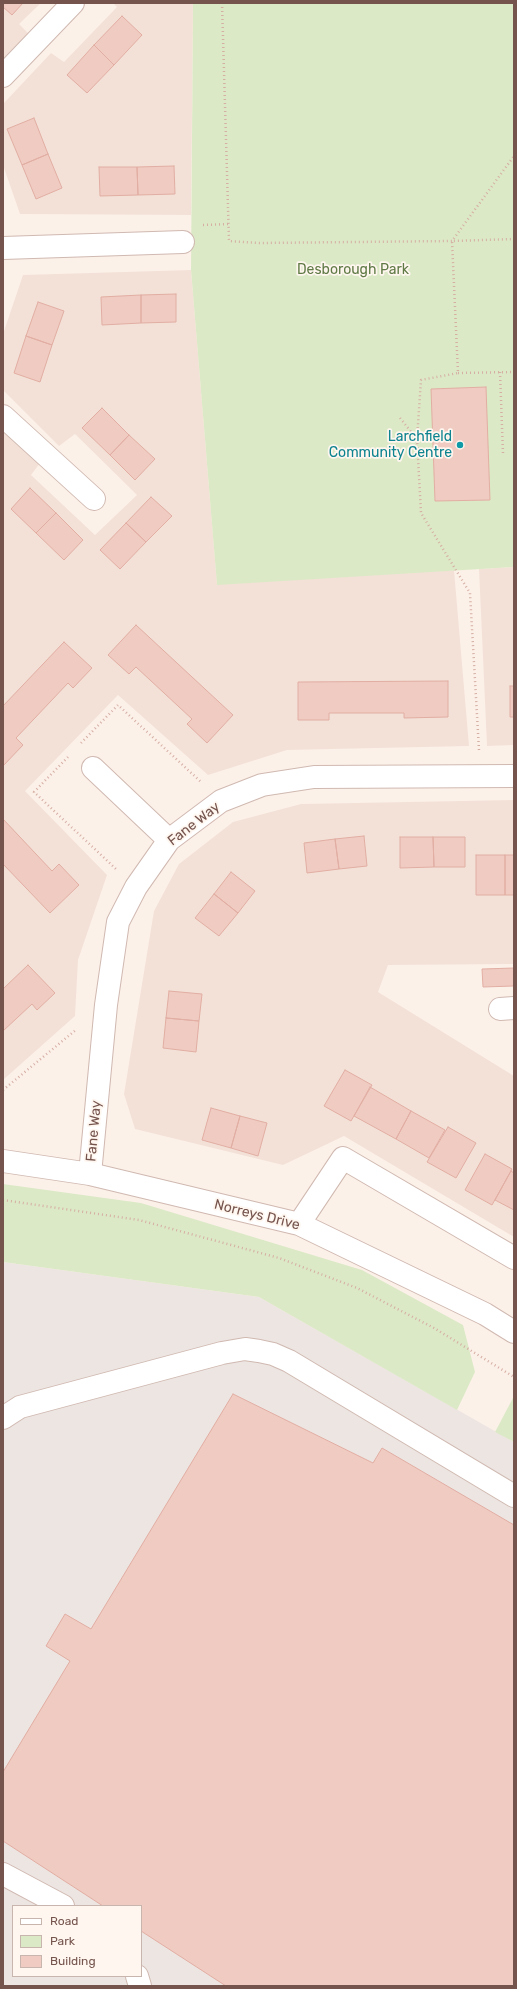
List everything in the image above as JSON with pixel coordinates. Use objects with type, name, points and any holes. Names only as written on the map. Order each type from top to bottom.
[{"type":"street","points":[[3,76],[73,3]]},
{"type":"street","points":[[3,248],[183,242]]},
{"type":"street","points":[[3,416],[94,499]]},
{"type":"street","points":[[94,768],[169,840]]},
{"type":"street","name":"Fane Way","points":[[90,1174],[106,1005],[118,922],[136,887],[169,840],[221,801],[262,785],[314,777],[514,776]]},
{"type":"street","points":[[300,1224],[343,1158],[514,1258]]},
{"type":"street","name":"Norreys Drive","points":[[3,1161],[90,1174],[300,1224],[485,1314],[514,1332]]},
{"type":"street","points":[[3,1418],[20,1407],[222,1353],[245,1349],[259,1351],[273,1354],[289,1361],[514,1496]]},
{"type":"street","points":[[3,1874],[61,1905]]},
{"type":"path","points":[[222,3],[229,241],[267,243],[514,239]]},
{"type":"path","points":[[458,373],[452,241],[514,156]]},
{"type":"path","points":[[500,372],[503,454]]},
{"type":"path","points":[[480,776],[470,593],[421,513],[417,439],[421,380],[458,373],[514,372]]},
{"type":"path","points":[[400,418],[417,439]]},
{"type":"path","points":[[3,1090],[106,1005]]},
{"type":"path","points":[[3,1200],[139,1220],[279,1258],[357,1288],[434,1328],[514,1377]]},
{"type":"shaded area","points":[[3,3],[41,3],[19,24],[30,35],[3,62]]},
{"type":"shaded area","points":[[113,3],[193,3],[191,215],[20,214],[3,165],[3,104],[51,53],[64,62],[117,7]]},
{"type":"shaded area","points":[[191,270],[217,584],[454,570],[469,746],[287,750],[208,775],[118,695],[25,791],[107,875],[78,960],[75,1016],[3,1080],[3,428],[40,463],[31,475],[95,535],[137,495],[75,434],[59,446],[3,390],[3,334],[23,275]]},
{"type":"shaded area","points":[[514,567],[514,745],[487,746],[479,569]]},
{"type":"shaded area","points":[[514,800],[514,964],[388,965],[378,992],[514,1076],[514,1237],[344,1136],[283,1165],[135,1129],[124,1094],[154,911],[179,864],[233,822],[301,804]]},
{"type":"shaded area","points":[[3,1262],[259,1297],[514,1442],[514,1986],[3,1986]]},
{"type":"green space","name":"Desborough Park","points":[[193,3],[514,3],[514,567],[217,585],[191,270]]},
{"type":"green space","points":[[3,1184],[141,1203],[362,1270],[463,1325],[475,1372],[457,1410],[259,1297],[3,1262]]},
{"type":"green space","points":[[514,1396],[514,1442],[495,1432]]},
{"type":"building","points":[[3,3],[23,3],[12,15],[3,7]]},
{"type":"building","points":[[122,16],[142,35],[114,65],[94,45]]},
{"type":"building","points":[[94,45],[114,65],[87,93],[67,75]]},
{"type":"building","points":[[34,118],[48,154],[22,165],[7,129]]},
{"type":"building","points":[[48,154],[62,188],[36,199],[22,165]]},
{"type":"building","points":[[174,166],[175,194],[138,195],[137,167]]},
{"type":"building","points":[[99,167],[137,167],[138,195],[100,196]]},
{"type":"building","points":[[176,294],[176,322],[141,323],[141,295]]},
{"type":"building","points":[[141,295],[141,323],[102,325],[101,297]]},
{"type":"building","points":[[38,302],[64,311],[52,345],[26,336]]},
{"type":"building","points":[[26,336],[52,345],[40,382],[14,373]]},
{"type":"building","name":"Larchfield Community Centre","points":[[486,387],[490,500],[435,501],[431,389]]},
{"type":"building","points":[[102,408],[129,435],[110,455],[82,428]]},
{"type":"building","points":[[129,435],[155,459],[135,480],[110,455]]},
{"type":"building","points":[[30,488],[56,513],[36,533],[11,509]]},
{"type":"building","points":[[151,497],[172,516],[146,542],[126,523]]},
{"type":"building","points":[[56,513],[83,540],[64,560],[36,533]]},
{"type":"building","points":[[126,523],[146,542],[120,569],[100,550]]},
{"type":"building","points":[[136,625],[233,715],[207,743],[187,724],[192,719],[136,667],[129,674],[108,655]]},
{"type":"building","points":[[64,642],[92,668],[73,688],[68,683],[16,738],[23,745],[3,766],[3,706]]},
{"type":"building","points":[[448,681],[448,717],[404,718],[404,713],[329,713],[329,720],[298,720],[298,682]]},
{"type":"building","points":[[510,686],[514,686],[514,717],[510,717]]},
{"type":"building","points":[[3,819],[52,871],[59,864],[79,885],[50,913],[3,864]]},
{"type":"building","points":[[364,836],[367,866],[339,869],[335,839]]},
{"type":"building","points":[[400,837],[433,837],[434,867],[400,868]]},
{"type":"building","points":[[433,837],[465,837],[465,867],[434,867]]},
{"type":"building","points":[[335,839],[339,869],[307,873],[304,843]]},
{"type":"building","points":[[476,855],[505,855],[505,895],[476,895]]},
{"type":"building","points":[[505,855],[514,855],[514,895],[505,895]]},
{"type":"building","points":[[231,872],[255,891],[238,913],[214,894]]},
{"type":"building","points":[[214,894],[238,913],[219,936],[195,918]]},
{"type":"building","points":[[28,965],[55,993],[37,1010],[32,1004],[3,1031],[3,989]]},
{"type":"building","points":[[514,968],[514,986],[483,987],[482,969]]},
{"type":"building","points":[[169,991],[202,994],[199,1021],[166,1018]]},
{"type":"building","points":[[166,1018],[199,1021],[196,1052],[163,1048]]},
{"type":"building","points":[[345,1070],[372,1085],[351,1121],[324,1106]]},
{"type":"building","points":[[370,1087],[411,1111],[396,1139],[354,1116]]},
{"type":"building","points":[[211,1108],[240,1116],[231,1148],[202,1140]]},
{"type":"building","points":[[411,1111],[445,1130],[429,1158],[396,1139]]},
{"type":"building","points":[[240,1116],[267,1123],[258,1156],[231,1148]]},
{"type":"building","points":[[448,1127],[476,1143],[456,1178],[427,1162]]},
{"type":"building","points":[[485,1154],[512,1169],[492,1205],[465,1190]]},
{"type":"building","points":[[511,1171],[514,1173],[514,1210],[495,1200]]},
{"type":"building","points":[[233,1394],[373,1463],[382,1448],[514,1525],[514,1986],[226,1986],[142,1932],[142,1905],[101,1905],[3,1841],[3,1772],[70,1661],[46,1646],[65,1614],[91,1629]]},
{"type":"place","name":"Larchfield Community Centre","points":[[460,445]]}]
